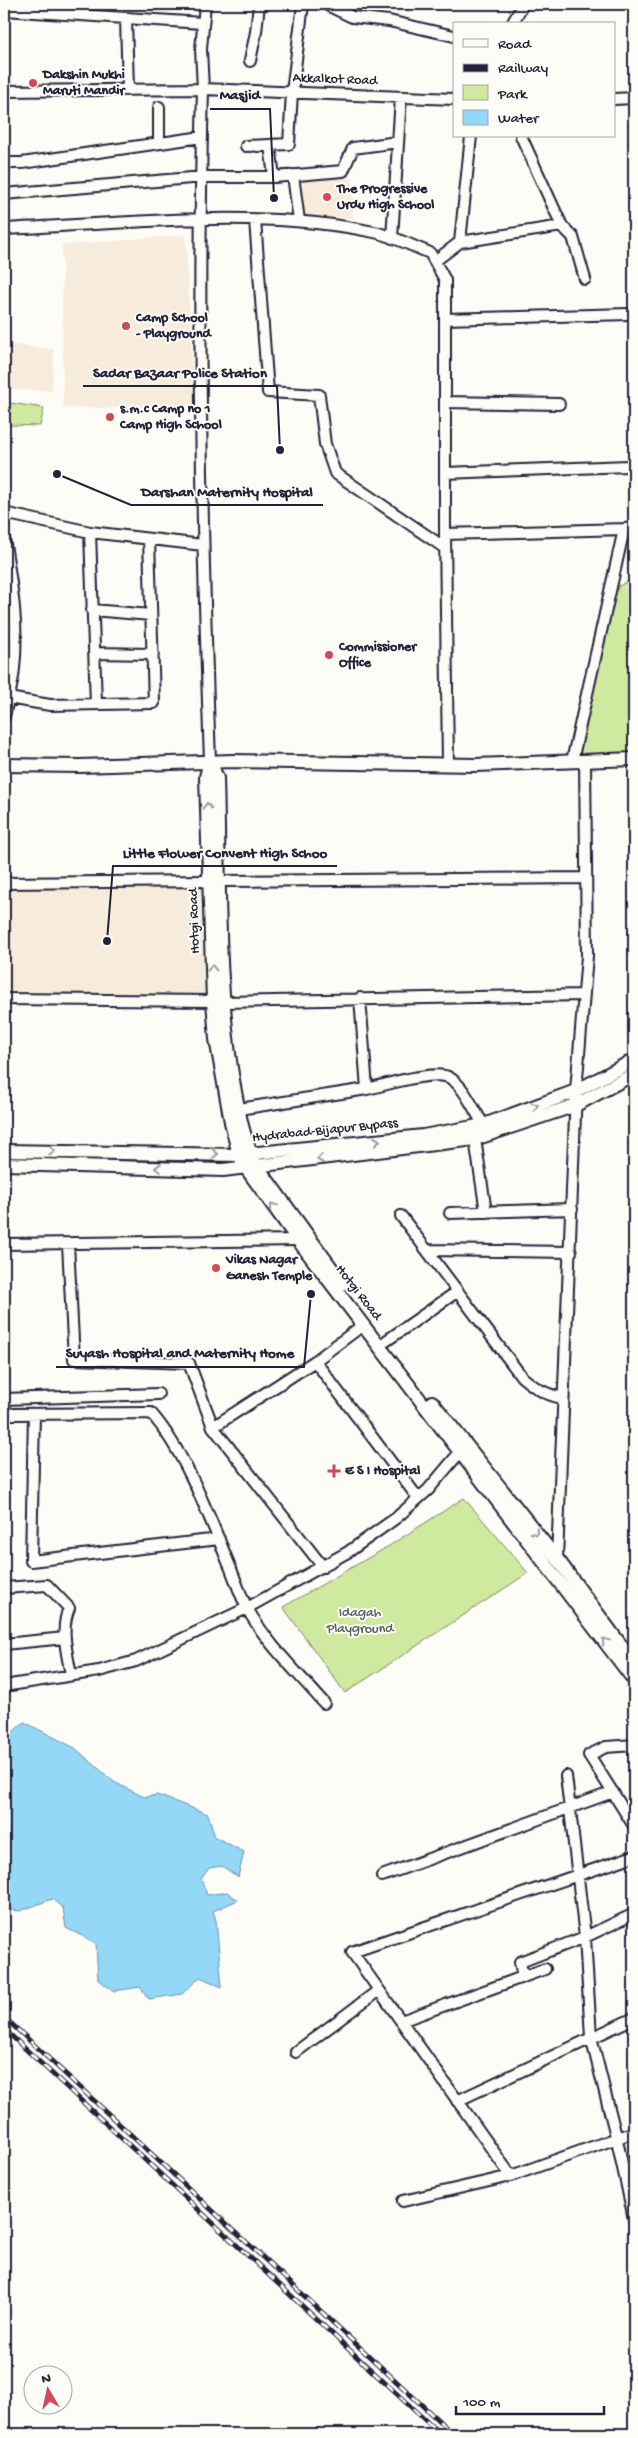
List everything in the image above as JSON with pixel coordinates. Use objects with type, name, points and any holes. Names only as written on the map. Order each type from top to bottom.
[{"type":"main road","points":[[4,765],[80,766],[210,761],[448,764],[634,759]]},
{"type":"main road","name":"Hotgi Road","points":[[210,761],[218,778],[214,881],[218,1002],[216,1039],[244,1154],[298,1240],[634,1680]]},
{"type":"main road","name":"Hotgi Road","points":[[218,1002],[239,1109],[244,1154]]},
{"type":"main road","name":"Hydrabad-Bijapur Bypass","points":[[4,1150],[244,1154],[424,1136],[484,1125],[576,1090],[634,1060]]},
{"type":"main road","points":[[4,1164],[223,1170],[476,1139],[576,1105],[634,1074]]},
{"type":"main road","name":"Hotgi Road","points":[[252,1167],[556,1558],[634,1663]]},
{"type":"street","points":[[205,4],[202,23],[201,220],[203,546],[210,761]]},
{"type":"street","points":[[250,61],[259,4]]},
{"type":"street","points":[[246,146],[289,144],[292,92],[303,4]]},
{"type":"street","points":[[325,4],[352,17],[389,21],[453,36]]},
{"type":"street","points":[[513,22],[524,4]]},
{"type":"street","points":[[4,10],[202,23]]},
{"type":"street","points":[[126,18],[128,90]]},
{"type":"street","name":"Akkalkot Road","points":[[4,91],[203,89],[453,99]]},
{"type":"street","points":[[392,238],[401,96]]},
{"type":"street","points":[[616,99],[634,98]]},
{"type":"street","points":[[159,107],[159,143]]},
{"type":"street","points":[[4,163],[22,163],[202,137]]},
{"type":"street","points":[[460,242],[471,138]]},
{"type":"street","points":[[521,138],[562,226],[574,237],[585,279]]},
{"type":"street","points":[[4,194],[202,177],[274,176],[343,171],[353,148],[398,142]]},
{"type":"street","points":[[270,145],[274,176]]},
{"type":"street","points":[[293,175],[299,221]]},
{"type":"street","points":[[4,229],[201,220],[299,221],[376,232],[430,253],[445,280],[445,548],[448,764]]},
{"type":"street","points":[[255,220],[268,392],[319,395],[325,444],[335,473],[445,548]]},
{"type":"street","points":[[435,261],[460,242],[562,226]]},
{"type":"street","points":[[445,319],[629,314]]},
{"type":"street","points":[[445,402],[559,404]]},
{"type":"street","points":[[445,473],[628,466]]},
{"type":"street","points":[[4,513],[90,532],[203,546]]},
{"type":"street","points":[[445,534],[629,529],[572,761]]},
{"type":"street","points":[[90,532],[96,704]]},
{"type":"street","points":[[4,538],[15,604],[16,637],[14,671],[4,718]]},
{"type":"street","points":[[8,698],[50,705],[154,703],[149,539]]},
{"type":"street","points":[[92,610],[151,615]]},
{"type":"street","points":[[4,633],[16,637]]},
{"type":"street","points":[[94,653],[153,654]]},
{"type":"street","points":[[556,1558],[571,1252],[576,1090],[587,956],[585,761]]},
{"type":"street","points":[[4,884],[586,878]]},
{"type":"street","points":[[4,999],[218,1002],[584,995]]},
{"type":"street","points":[[360,998],[367,1089]]},
{"type":"street","points":[[239,1109],[443,1075],[458,1085],[484,1125]]},
{"type":"street","points":[[476,1139],[486,1212]]},
{"type":"street","points":[[450,1213],[572,1209]]},
{"type":"street","points":[[401,1216],[522,1377],[534,1388],[551,1396],[564,1398]]},
{"type":"street","points":[[4,1244],[298,1240]]},
{"type":"street","points":[[68,1244],[74,1359],[189,1363],[213,1427],[322,1567]]},
{"type":"street","points":[[427,1250],[571,1252]]},
{"type":"street","points":[[386,1341],[458,1291]]},
{"type":"street","points":[[213,1427],[315,1361],[363,1325]]},
{"type":"street","points":[[315,1361],[418,1498]]},
{"type":"street","points":[[4,1398],[158,1394]]},
{"type":"street","points":[[4,1412],[13,1414],[151,1413],[178,1452],[247,1608],[262,1632],[324,1703]]},
{"type":"street","points":[[34,1414],[31,1561],[218,1540]]},
{"type":"street","points":[[4,1686],[71,1675],[136,1661],[247,1608],[322,1567],[396,1518],[418,1498],[460,1452]]},
{"type":"street","points":[[4,1588],[47,1585],[69,1608],[64,1618],[71,1675]]},
{"type":"street","points":[[4,1644],[65,1638]]},
{"type":"street","points":[[634,1745],[606,1747],[589,1755],[634,1826]]},
{"type":"street","points":[[566,1776],[585,1937],[590,2037],[633,2204],[634,2219]]},
{"type":"street","points":[[382,1876],[613,1792]]},
{"type":"street","points":[[510,2176],[352,1952],[634,1856]]},
{"type":"street","points":[[523,1977],[520,1962],[585,1937],[634,1914]]},
{"type":"street","points":[[401,2021],[545,1970]]},
{"type":"street","points":[[296,2052],[379,1990]]},
{"type":"street","points":[[457,2102],[590,2037],[634,2018]]},
{"type":"street","points":[[403,2201],[510,2176],[617,2140],[634,2132]]},
{"type":"shaded area","name":"The Progressive Urdu High School","points":[[303,178],[353,178],[353,218],[301,216]]},
{"type":"shaded area","name":"Camp School - Playground","points":[[186,235],[194,415],[127,408],[63,408],[62,245]]},
{"type":"shaded area","points":[[4,344],[54,349],[52,391],[5,389]]},
{"type":"shaded area","points":[[209,881],[213,1001],[4,999],[4,883]]},
{"type":"green space","points":[[7,404],[44,408],[40,426],[6,425]]},
{"type":"green space","points":[[634,578],[634,759],[572,761],[611,590]]},
{"type":"green space","name":"Idagah Playground","points":[[464,1498],[528,1573],[345,1693],[283,1607],[389,1546]]},
{"type":"water","points":[[24,1722],[75,1748],[114,1782],[144,1797],[157,1795],[208,1814],[215,1837],[244,1852],[238,1877],[222,1866],[209,1868],[201,1879],[207,1895],[227,1892],[238,1900],[213,1911],[216,1920],[222,1987],[200,1977],[182,1994],[149,1999],[140,1987],[114,1991],[98,1980],[96,1943],[66,1928],[63,1908],[52,1899],[20,1911],[4,1909],[4,1737],[6,1738]]},
{"type":"railway","points":[[4,2017],[453,2434]]},
{"type":"railway","points":[[4,2029],[440,2434]]},
{"type":"place","name":"Dakshin Mukhi Maruti Mandir","points":[[33,83]]},
{"type":"place","name":"The Progressive Urdu High School","points":[[327,197]]},
{"type":"place","name":"Masjid","points":[[274,198]]},
{"type":"place","name":"Camp School - Playground","points":[[126,326]]},
{"type":"place","name":"s.m.c Camp no 1 Camp High School","points":[[110,417]]},
{"type":"place","name":"Sadar Bazaar Police Station","points":[[280,450]]},
{"type":"place","name":"Darshan Maternity Hospital","points":[[57,474]]},
{"type":"place","name":"Commissioner Office","points":[[329,655]]},
{"type":"place","name":"Little Flower Convent High Schoo","points":[[107,941]]},
{"type":"place","name":"Vikas Nagar Ganesh Temple","points":[[216,1268]]},
{"type":"place","name":"Suyash Hospital and Maternity Home","points":[[311,1294]]},
{"type":"place","name":"E S I Hospital","points":[[334,1471]]}]
